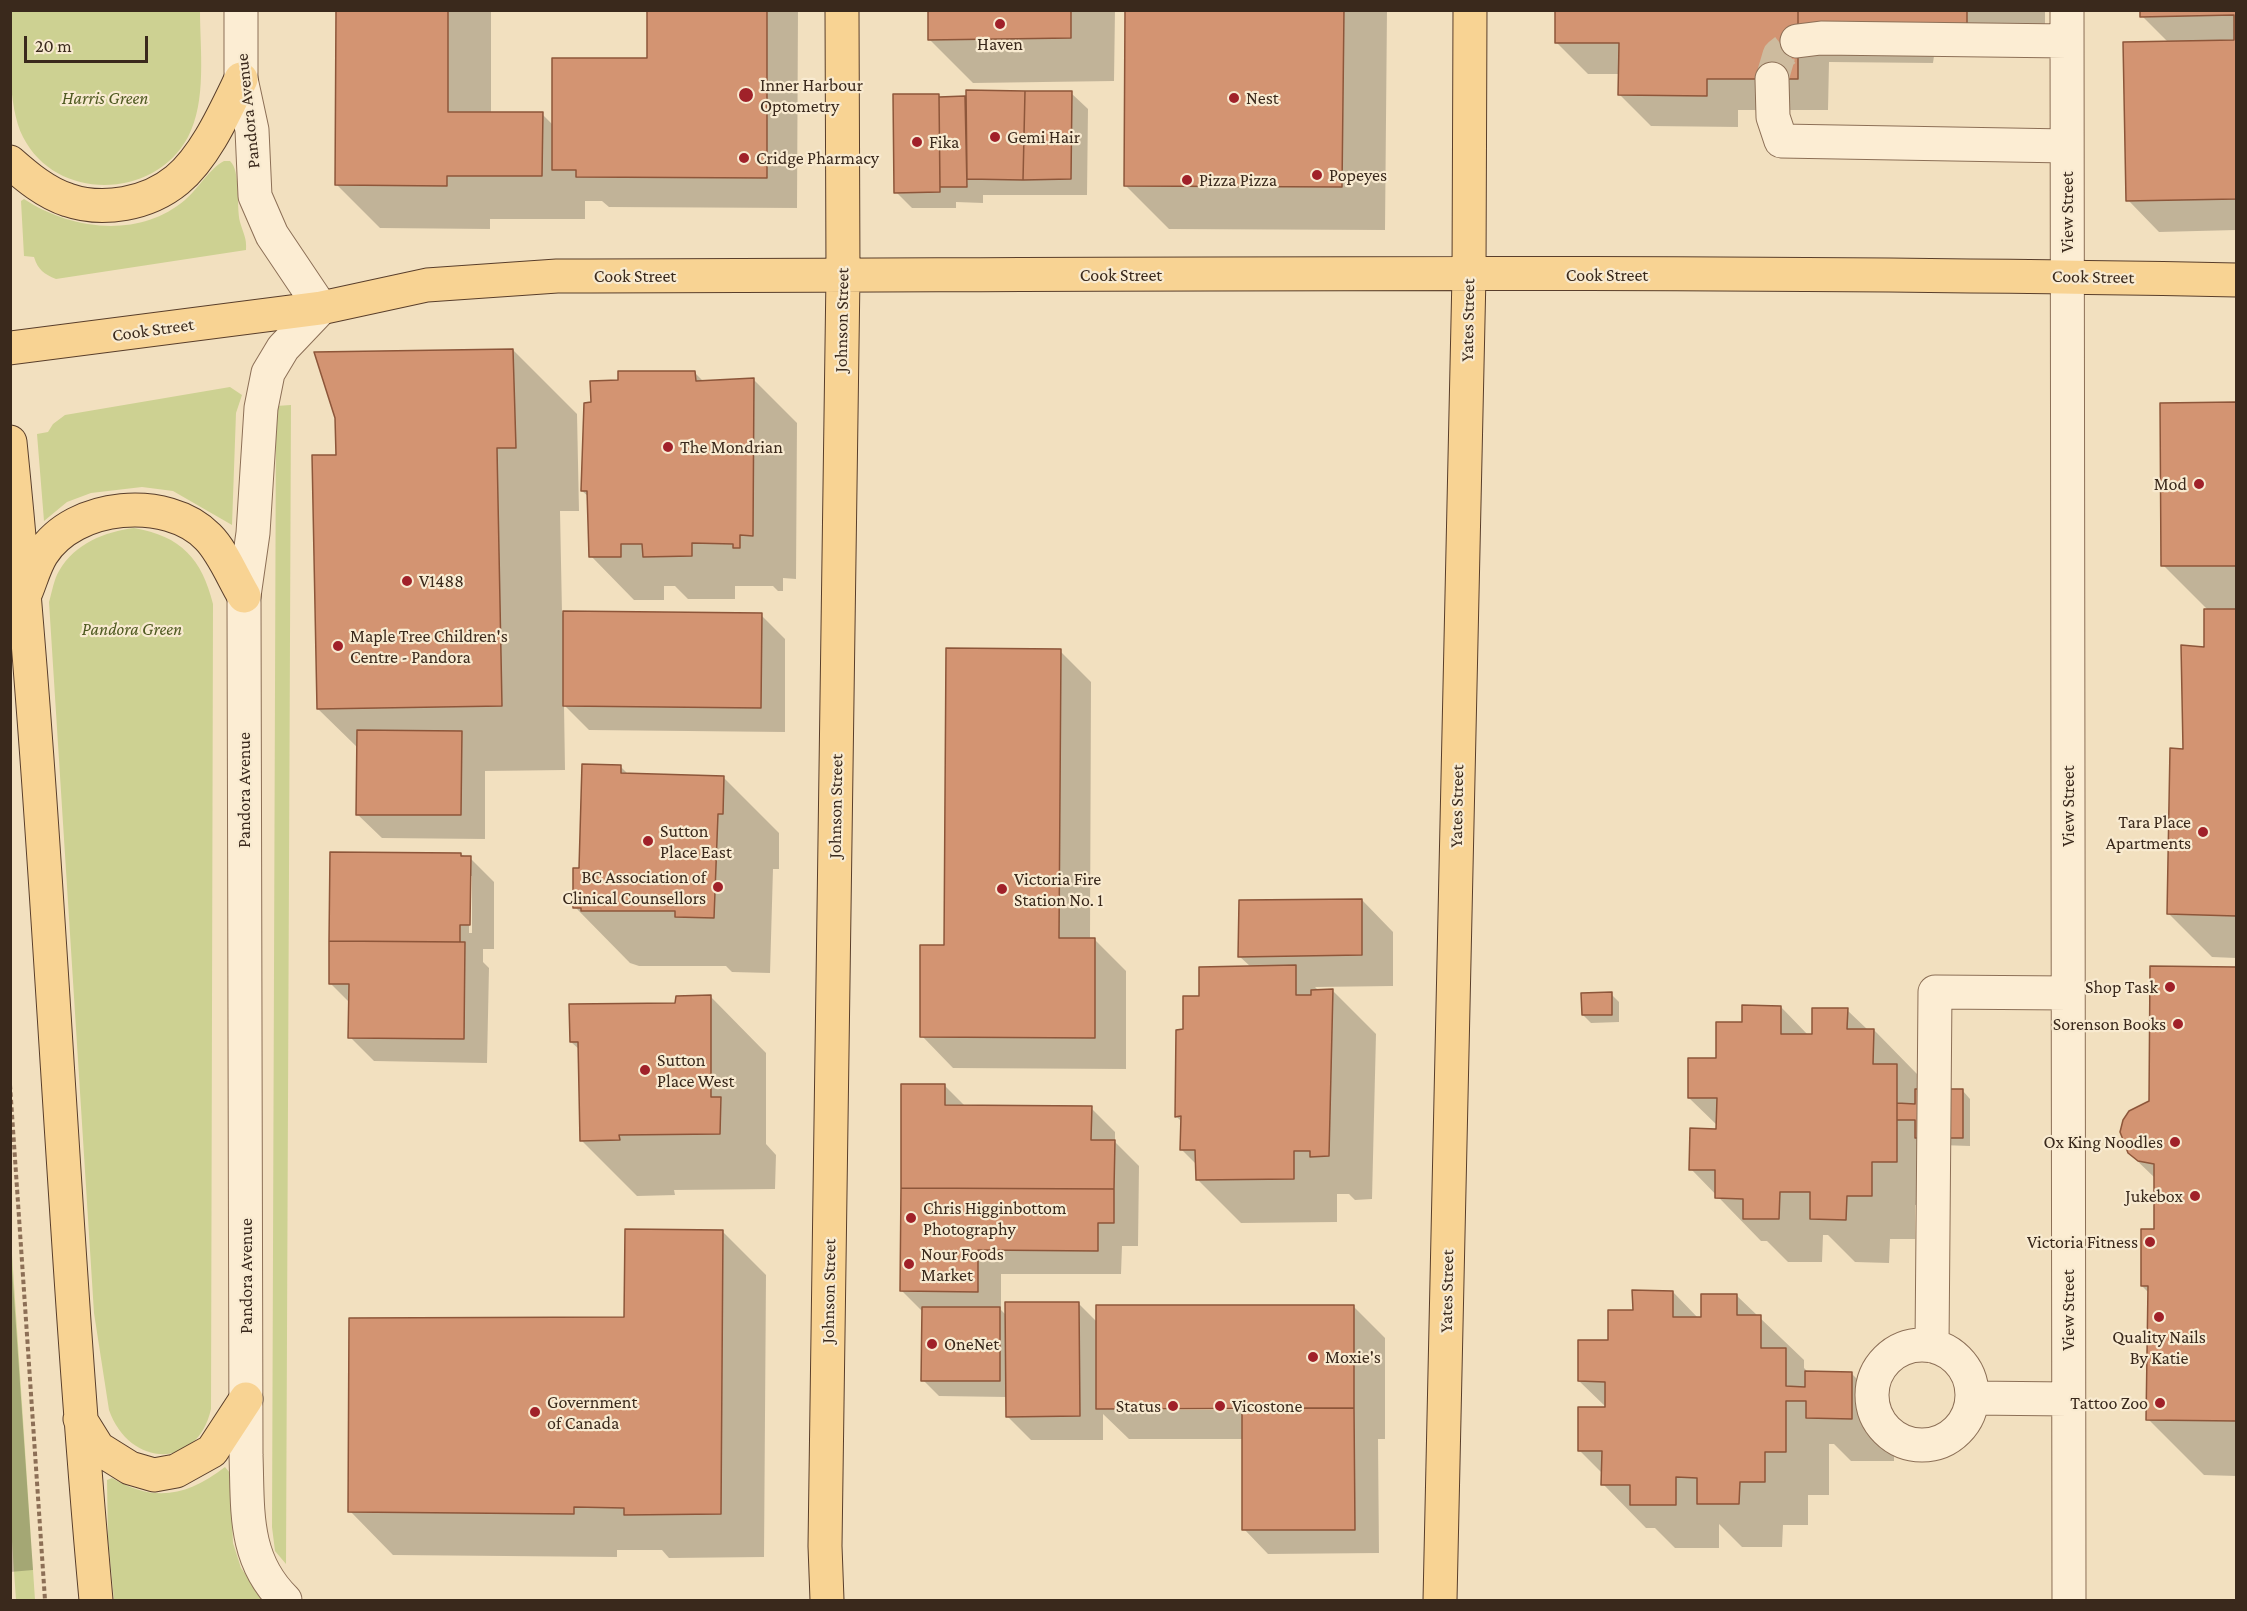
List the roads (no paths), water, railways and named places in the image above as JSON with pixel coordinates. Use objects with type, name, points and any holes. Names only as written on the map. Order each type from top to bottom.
[{"type":"main road","name":"Johnson Street","points":[[827,1600],[825,1546],[843,275],[842,10]]},
{"type":"main road","name":"Yates Street","points":[[1440,1600],[1469,274],[1470,10]]},
{"type":"main road","points":[[10,162],[32,181],[67,200],[105,207],[144,200],[177,180],[212,137],[241,80]]},
{"type":"main road","name":"Cook Street","points":[[10,348],[321,308],[427,285],[557,276],[1469,274],[2066,276],[2236,280]]},
{"type":"main road","points":[[10,442],[26,594],[80,1418],[96,1600]]},
{"type":"main road","points":[[26,594],[42,554],[71,525],[103,512],[142,510],[181,516],[209,538],[244,596]]},
{"type":"main road","points":[[80,1418],[98,1448],[130,1468],[154,1474],[176,1471],[212,1451],[246,1399]]},
{"type":"street","name":"Pandora Avenue","points":[[241,10],[241,80],[252,130],[255,196],[272,235],[321,308],[283,348],[268,373],[261,408],[253,533],[244,596],[246,1399],[249,1532],[255,1557],[269,1585],[285,1600]]},
{"type":"street","points":[[1797,41],[2067,26]]},
{"type":"street","name":"View Street","points":[[2067,26],[2069,1600]]},
{"type":"street","points":[[1772,79],[1773,117],[1781,141],[2067,146]]},
{"type":"street","points":[[1932,1346],[1935,992],[2068,993]]},
{"type":"street","points":[[1932,1346],[1952,1355],[1964,1367],[1970,1382],[1972,1398],[1964,1422],[1946,1440],[1930,1445],[1913,1445],[1896,1439],[1883,1428],[1875,1413],[1871,1397],[1874,1380],[1881,1366],[1892,1354],[1906,1347],[1932,1346]]},
{"type":"street","points":[[1972,1398],[2068,1399]]},
{"type":"tunnel","points":[[1772,79],[1779,55],[1797,41]]},
{"type":"place","name":"Haven","points":[[1000,24]]},
{"type":"place","name":"Inner Harbour Optometry","points":[[746,95]]},
{"type":"place","name":"Nest","points":[[1234,98]]},
{"type":"place","name":"Gemi Hair","points":[[995,137]]},
{"type":"place","name":"Fika","points":[[917,142]]},
{"type":"place","name":"Cridge Pharmacy","points":[[744,158]]},
{"type":"place","name":"Popeyes","points":[[1317,175]]},
{"type":"place","name":"Pizza Pizza","points":[[1187,180]]},
{"type":"place","name":"The Mondrian","points":[[668,447]]},
{"type":"place","name":"Mod","points":[[2199,484]]},
{"type":"place","name":"V1488","points":[[407,581]]},
{"type":"place","name":"Maple Tree Children's Centre - Pandora","points":[[338,646]]},
{"type":"place","name":"Tara Place Apartments","points":[[2203,832]]},
{"type":"place","name":"Sutton Place East","points":[[648,841]]},
{"type":"place","name":"BC Association of Clinical Counsellors","points":[[718,887]]},
{"type":"place","name":"Victoria Fire Station No. 1","points":[[1002,889]]},
{"type":"place","name":"Shop Task","points":[[2170,987]]},
{"type":"place","name":"Sorenson Books","points":[[2178,1024]]},
{"type":"place","name":"Sutton Place West","points":[[645,1070]]},
{"type":"place","name":"Ox King Noodles","points":[[2175,1142]]},
{"type":"place","name":"Jukebox","points":[[2195,1196]]},
{"type":"place","name":"Chris Higginbottom Photography","points":[[911,1218]]},
{"type":"place","name":"Victoria Fitness","points":[[2150,1242]]},
{"type":"place","name":"Nour Foods Market","points":[[909,1264]]},
{"type":"place","name":"Quality Nails By Katie","points":[[2159,1317]]},
{"type":"place","name":"OneNet","points":[[932,1344]]},
{"type":"place","name":"Moxie's","points":[[1313,1357]]},
{"type":"place","name":"Tattoo Zoo","points":[[2160,1403]]},
{"type":"place","name":"Status","points":[[1173,1406]]},
{"type":"place","name":"Vicostone","points":[[1220,1406]]},
{"type":"place","name":"Government of Canada","points":[[535,1412]]},
{"type":"park label","name":"Harris Green","points":[[105,98]]},
{"type":"park label","name":"Pandora Green","points":[[132,629]]}]
